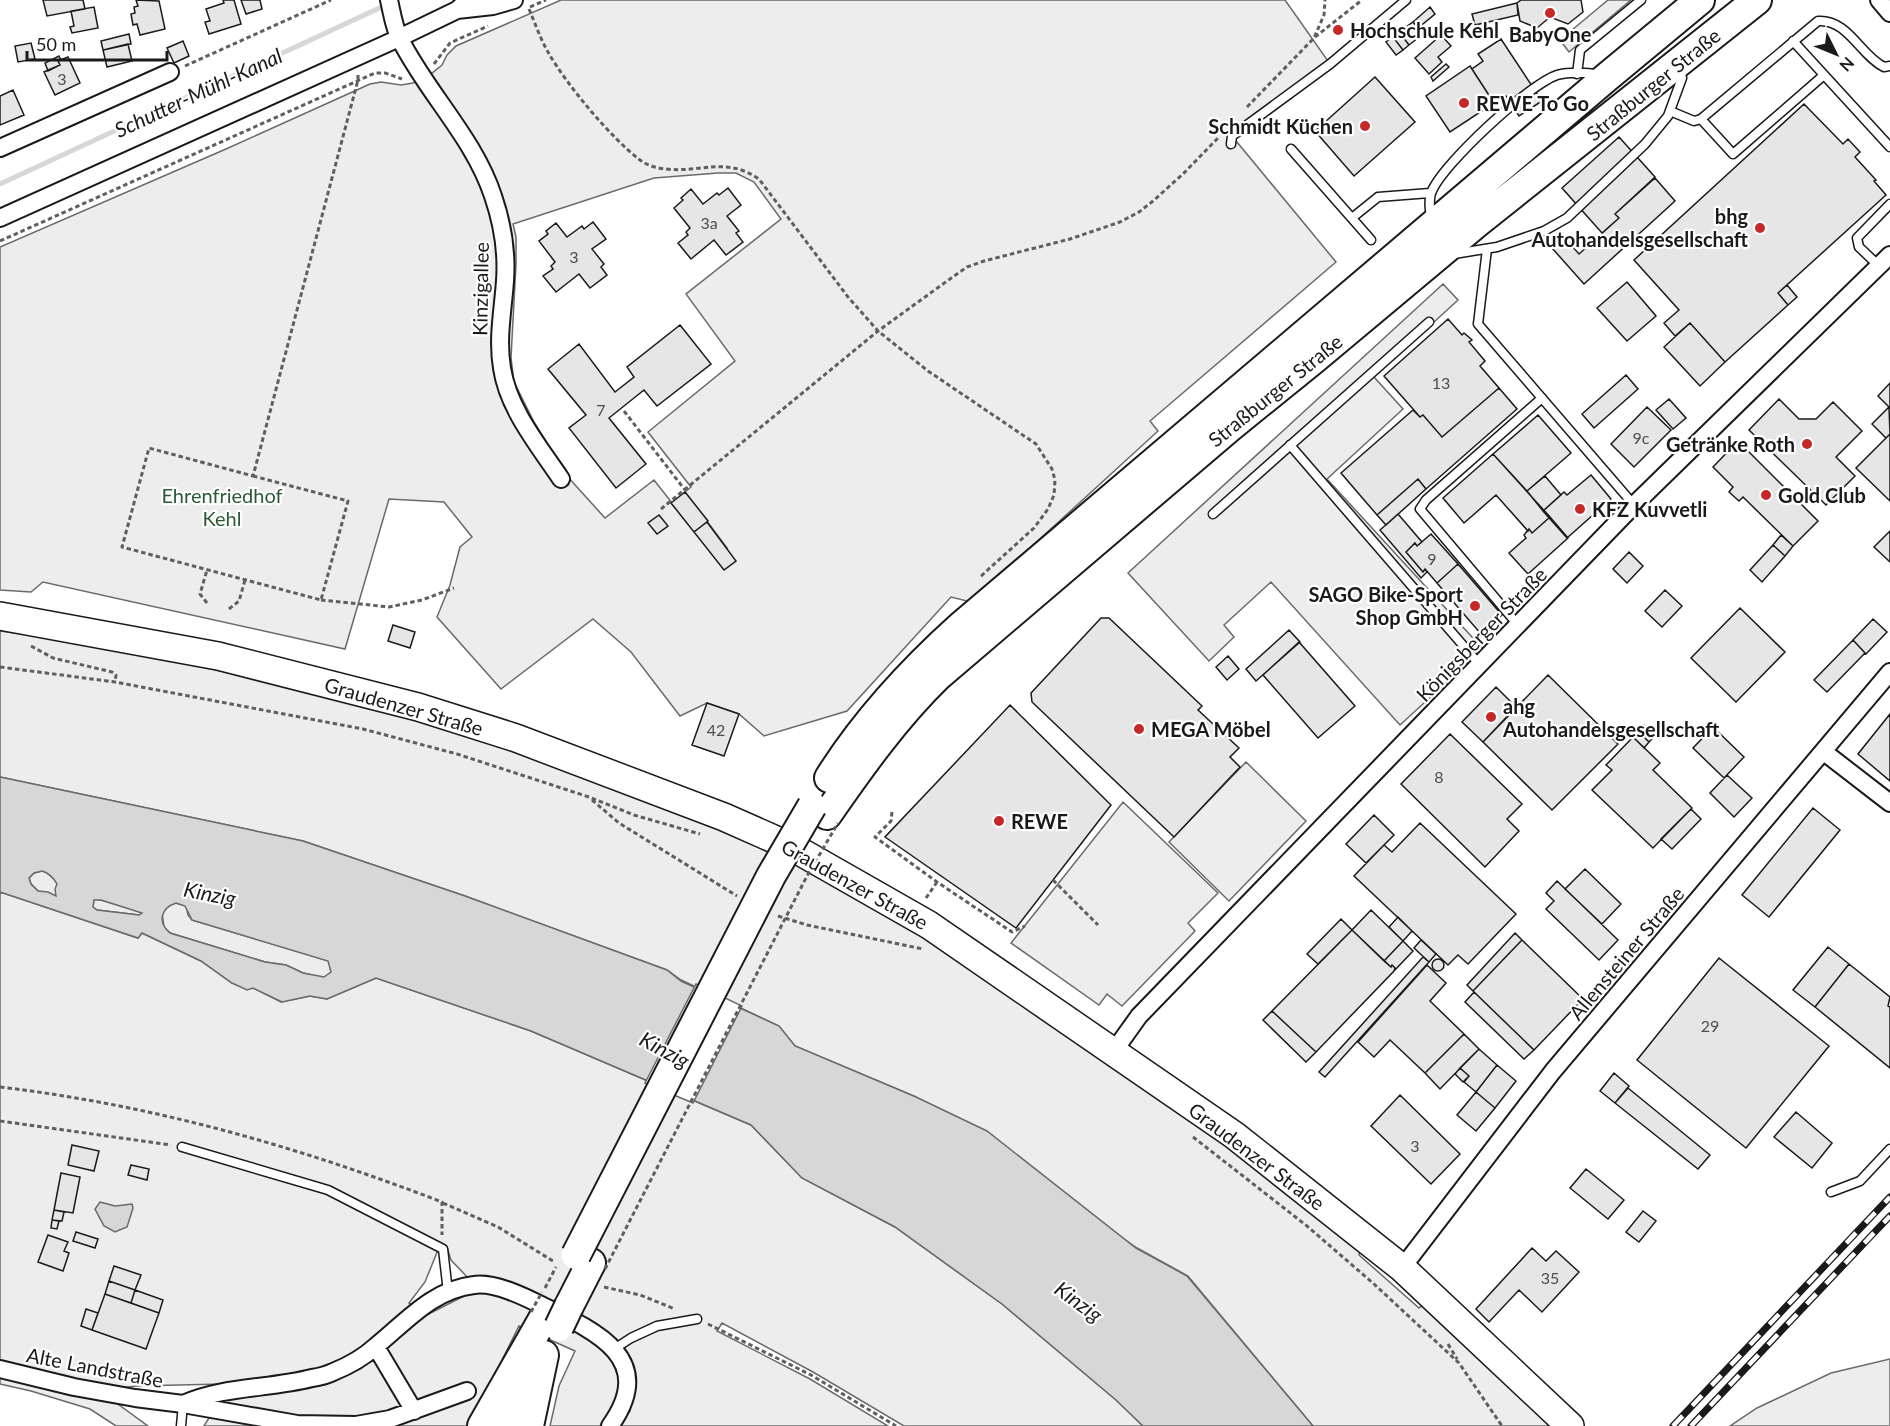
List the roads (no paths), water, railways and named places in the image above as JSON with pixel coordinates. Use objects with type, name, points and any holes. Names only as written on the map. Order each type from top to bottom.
[{"type":"highway","name":"Straßburger Straße","points":[[826,814],[836,768],[869,722],[933,652],[1607,76],[1700,0]]},
{"type":"highway","name":"Straßburger Straße","points":[[826,814],[880,741],[918,695],[938,676],[1133,508],[1438,255],[1757,0]]},
{"type":"highway","points":[[482,1426],[550,1309],[592,1268],[786,884],[826,814]]},
{"type":"highway","points":[[529,1426],[544,1355],[550,1309]]},
{"type":"highway","points":[[506,1426],[544,1355]]},
{"type":"main road","name":"Graudenzer Straße","points":[[0,616],[218,656],[418,707],[516,738],[724,817],[794,848],[929,924],[1234,1135],[1402,1268],[1570,1426]]},
{"type":"street","points":[[0,218],[352,60],[462,5],[493,6],[514,0]]},
{"type":"street","points":[[1879,0],[1890,13]]},
{"type":"street","name":"Kinzigallee","points":[[391,7],[399,38],[473,154],[485,175],[493,196],[504,251],[505,279],[500,344],[505,382],[525,423],[561,480]]},
{"type":"street","points":[[0,147],[170,72]]},
{"type":"street","name":"Königsberger Straße","points":[[1114,1051],[1147,1008],[1634,505],[1885,261]]},
{"type":"street","name":"Allensteiner Straße","points":[[1402,1268],[1553,1071],[1890,672]]},
{"type":"street","points":[[1824,752],[1890,803]]},
{"type":"street","points":[[183,1404],[201,1396],[276,1386],[332,1373],[376,1347],[421,1306],[436,1296],[476,1284],[505,1289],[586,1326],[602,1336],[614,1349],[628,1378],[627,1396],[610,1426]]},
{"type":"street","points":[[376,1347],[414,1410]]},
{"type":"street","name":"Alte Landstraße","points":[[0,1369],[135,1398],[183,1404],[297,1425],[356,1425],[390,1419],[467,1391]]},
{"type":"lane","points":[[1231,144],[1232,136],[1330,64],[1406,0]]},
{"type":"lane","points":[[1577,74],[1580,50],[1641,0]]},
{"type":"lane","points":[[1670,111],[1694,121],[1701,120],[1818,21],[1829,20],[1839,24],[1875,63],[1884,68],[1890,66]]},
{"type":"lane","points":[[1793,41],[1890,147]]},
{"type":"lane","points":[[1438,255],[1497,248],[1544,231],[1568,218],[1645,144],[1670,111],[1682,78],[1679,63]]},
{"type":"lane","points":[[1432,225],[1430,193],[1445,171],[1489,125],[1540,83],[1558,75],[1591,73],[1607,76]]},
{"type":"lane","points":[[1701,120],[1733,154],[1824,75]]},
{"type":"lane","points":[[1291,149],[1371,240]]},
{"type":"lane","points":[[1352,218],[1378,197],[1430,193]]},
{"type":"lane","points":[[1885,261],[1859,247],[1857,238],[1890,204]]},
{"type":"lane","points":[[1487,249],[1478,324],[1634,505]]},
{"type":"lane","points":[[1213,514],[1429,322]]},
{"type":"lane","points":[[1518,625],[1420,509],[1426,500],[1542,398]]},
{"type":"lane","points":[[1290,445],[1480,665]]},
{"type":"lane","points":[[182,1147],[328,1190],[443,1249],[448,1292]]},
{"type":"lane","points":[[1831,1192],[1860,1180],[1890,1149]]},
{"type":"lane","points":[[614,1349],[657,1326],[697,1319]]},
{"type":"lane","points":[[181,1426],[183,1404]]},
{"type":"water","name":"Kinzig","points":[[0,777],[303,841],[465,896],[667,970],[681,981],[779,1026],[795,1046],[916,1097],[987,1131],[1136,1248],[1187,1276],[1313,1426],[1143,1426],[1116,1400],[1002,1304],[895,1227],[802,1178],[751,1125],[531,1031],[376,978],[327,999],[310,996],[282,1002],[253,988],[247,990],[232,983],[201,961],[142,933],[138,938],[0,892]],"holes":[[[42,871],[51,876],[57,884],[56,896],[38,891],[31,884],[29,878],[34,873]],[[94,900],[101,900],[142,913],[139,915],[97,910],[93,907]],[[176,903],[185,906],[192,920],[328,961],[331,972],[324,977],[303,973],[286,965],[265,962],[170,933],[163,924],[162,916],[171,905]]]},
{"type":"water","points":[[100,1202],[115,1206],[132,1204],[133,1208],[127,1227],[115,1232],[104,1226],[95,1209]]},
{"type":"waterway","name":"Schutter-Mühl-Kanal","points":[[0,184],[388,4]]},
{"type":"railway","points":[[1673,1426],[1890,1197]]},
{"type":"railway","points":[[1691,1426],[1890,1216]]},
{"type":"place","name":"BabyOne","points":[[1550,13]]},
{"type":"place","name":"Hochschule Kehl","points":[[1338,30]]},
{"type":"place","name":"REWE To Go","points":[[1464,103]]},
{"type":"place","name":"Schmidt Küchen","points":[[1365,126]]},
{"type":"place","name":"bhg Autohandelsgesellschaft","points":[[1760,228]]},
{"type":"place","name":"Getränke Roth","points":[[1807,444]]},
{"type":"place","name":"Gold Club","points":[[1766,495]]},
{"type":"place","name":"KFZ Kuvvetli","points":[[1580,509]]},
{"type":"place","name":"SAGO Bike-Sport Shop GmbH","points":[[1475,606]]},
{"type":"place","name":"ahg Autohandelsgesellschaft","points":[[1491,717]]},
{"type":"place","name":"MEGA Möbel","points":[[1139,729]]},
{"type":"place","name":"REWE","points":[[999,821]]},
{"type":"park label","name":"Ehrenfriedhof Kehl","points":[[222,506]]}]
